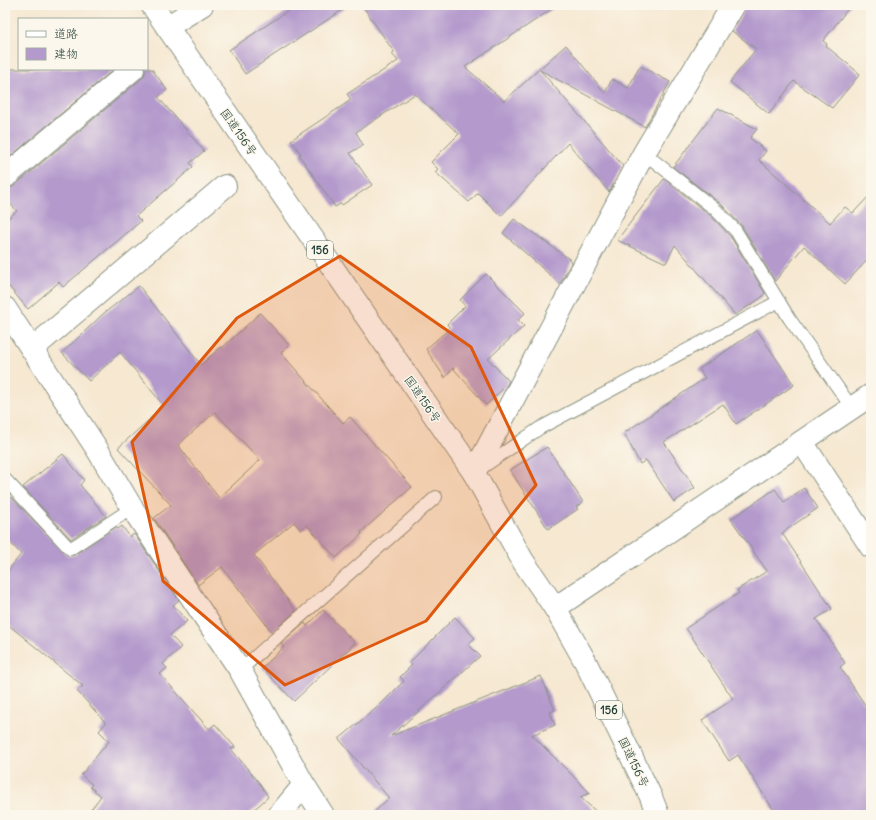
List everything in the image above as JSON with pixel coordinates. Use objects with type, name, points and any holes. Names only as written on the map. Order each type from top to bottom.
[{"type":"main road","name":"国道156号","points":[[152,5],[474,473],[523,561],[555,608],[585,661],[648,790],[658,815]]},
{"type":"main road","points":[[167,27],[202,5]]},
{"type":"main road","points":[[474,473],[644,153],[733,5]]},
{"type":"main road","points":[[5,177],[132,70]]},
{"type":"main road","points":[[32,349],[225,186]]},
{"type":"main road","points":[[5,308],[97,449],[132,508],[240,670],[304,785],[323,815]]},
{"type":"main road","points":[[555,608],[871,395]]},
{"type":"main road","points":[[802,442],[871,547]]},
{"type":"main road","points":[[279,815],[304,785]]},
{"type":"lane","points":[[644,153],[716,210],[736,231],[789,318],[852,408]]},
{"type":"lane","points":[[474,473],[540,428],[779,301]]},
{"type":"lane","points":[[5,478],[70,549],[132,508]]},
{"type":"lane","points":[[240,670],[436,497]]},
{"type":"highlighted area","points":[[340,256],[471,347],[536,485],[426,621],[285,685],[163,581],[132,442],[237,318]]},
{"type":"building","points":[[297,5],[350,5],[245,74],[229,50]]},
{"type":"building","points":[[362,5],[558,5],[465,67],[504,101],[566,45],[605,93],[612,79],[628,88],[640,66],[670,82],[645,127],[540,70],[623,166],[609,192],[568,143],[501,216],[478,193],[469,202],[435,172],[438,169],[431,162],[459,134],[415,94],[356,132],[363,145],[350,153],[372,185],[342,205],[340,204],[335,207],[299,155],[301,154],[291,140],[351,100],[347,94],[398,61],[392,54],[394,52]]},
{"type":"building","points":[[745,5],[851,5],[823,41],[827,44],[826,46],[860,74],[832,108],[794,81],[769,114],[730,82],[756,49],[732,31],[744,11]]},
{"type":"building","points":[[5,69],[113,70],[5,161]]},
{"type":"building","points":[[152,69],[167,90],[158,97],[204,151],[190,163],[193,167],[136,216],[141,221],[63,287],[59,282],[28,309],[5,282],[5,221],[17,211],[5,198],[5,189],[13,187],[145,74],[145,70]]},
{"type":"building","points":[[718,108],[757,129],[750,138],[766,151],[759,160],[830,223],[845,207],[853,213],[871,194],[871,256],[845,284],[804,246],[775,281],[742,226],[721,204],[673,167]]},
{"type":"building","points":[[664,179],[711,216],[730,236],[765,293],[761,298],[735,315],[675,245],[666,263],[617,240]]},
{"type":"building","points":[[514,219],[572,261],[560,284],[503,233]]},
{"type":"building","points":[[486,274],[525,313],[518,320],[524,326],[488,359],[509,381],[506,386],[486,405],[453,368],[445,378],[426,349],[450,328],[447,324],[465,306],[460,300]]},
{"type":"building","points":[[139,286],[201,365],[260,313],[289,345],[281,353],[343,423],[350,417],[412,487],[361,532],[362,534],[336,558],[307,525],[301,530],[294,522],[254,555],[296,611],[272,632],[222,567],[198,585],[154,518],[171,505],[118,448],[164,406],[120,352],[89,381],[62,353],[103,314]],"holes":[[[215,412],[260,460],[219,498],[178,445]]]},
{"type":"building","points":[[757,330],[794,385],[736,424],[723,404],[664,442],[695,488],[674,502],[646,460],[640,464],[624,433],[705,378],[699,369]]},
{"type":"building","points":[[547,447],[583,502],[576,507],[578,509],[548,529],[510,470]]},
{"type":"building","points":[[63,454],[84,480],[80,485],[106,516],[71,539],[23,487]]},
{"type":"building","points":[[804,488],[818,508],[782,533],[832,609],[816,619],[845,663],[840,667],[871,714],[871,815],[777,815],[738,755],[729,761],[702,720],[733,699],[686,628],[739,593],[737,590],[767,571],[731,519],[775,489],[784,502]]},
{"type":"building","points":[[11,497],[68,556],[74,555],[116,527],[118,529],[122,526],[130,537],[134,534],[179,600],[173,605],[187,621],[170,635],[181,647],[163,664],[167,668],[160,674],[209,729],[215,724],[235,747],[231,749],[261,785],[268,797],[248,815],[87,815],[101,796],[90,787],[92,784],[81,775],[109,741],[99,731],[106,723],[77,691],[83,686],[5,622],[5,575],[21,554],[5,537],[5,502]]},
{"type":"building","points":[[323,610],[355,643],[294,701],[262,668],[284,647],[281,644],[305,623],[307,626]]},
{"type":"building","points":[[455,617],[475,638],[468,644],[480,656],[391,736],[541,676],[555,710],[550,712],[555,725],[532,735],[590,793],[580,797],[600,815],[371,815],[389,798],[339,739],[380,705],[404,681],[400,677],[412,665],[409,663]]}]
